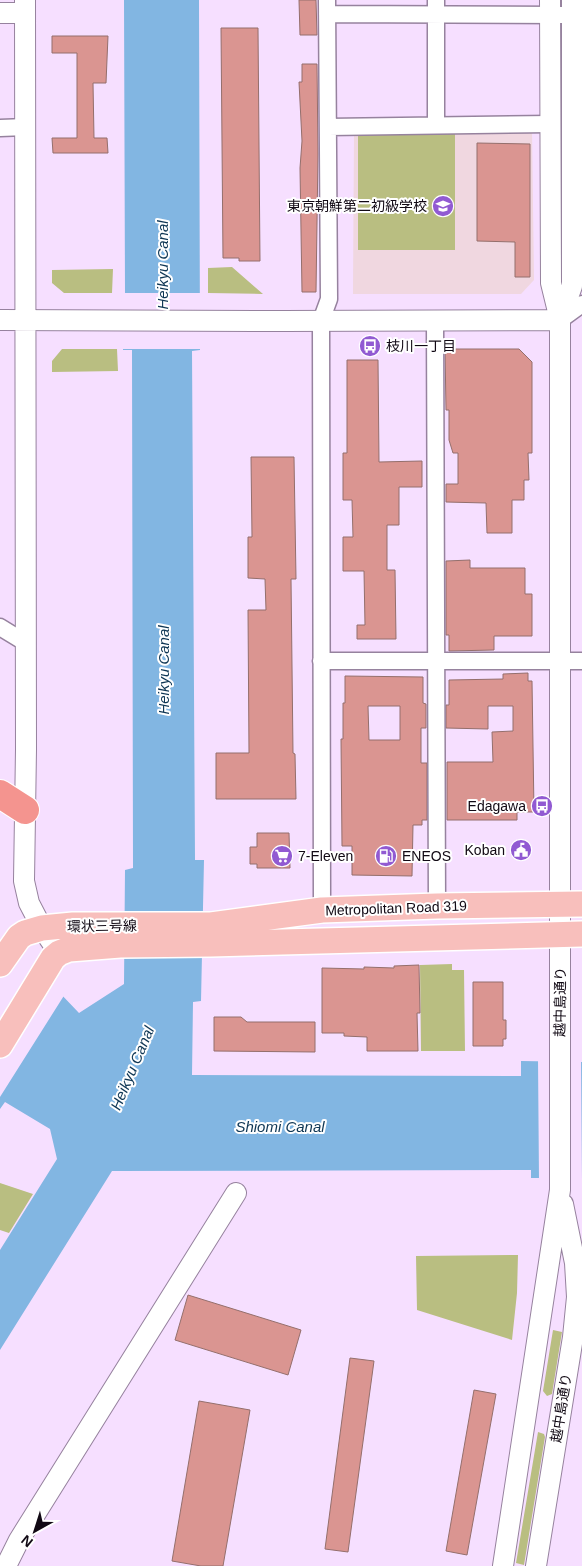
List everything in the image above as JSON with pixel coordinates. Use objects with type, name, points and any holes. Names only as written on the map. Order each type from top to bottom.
[{"type":"highway","points":[[0,794],[12,807]]},
{"type":"main road","name":"Metropolitan Road 319","points":[[211,934],[322,910],[572,904]]},
{"type":"main road","name":"環状三号線","points":[[2,960],[19,937],[25,933],[42,928],[73,926],[120,935],[211,934]]},
{"type":"main road","points":[[211,934],[572,934]]},
{"type":"main road","name":"環状三号線","points":[[0,1045],[53,958],[69,949],[120,935]]},
{"type":"street","points":[[0,13],[25,6],[26,643],[12,807],[29,903],[42,928],[59,953]]},
{"type":"street","points":[[322,910],[321,321],[329,299],[326,92],[327,7],[572,8],[572,286],[560,320]]},
{"type":"street","points":[[436,7],[436,125]]},
{"type":"street","points":[[550,8],[551,283],[560,320]]},
{"type":"street","points":[[328,127],[551,124]]},
{"type":"street","points":[[0,128],[26,127]]},
{"type":"street","points":[[0,320],[560,320],[582,304]]},
{"type":"street","points":[[435,320],[437,906]]},
{"type":"street","name":"越中島通り","points":[[503,1566],[560,1190],[559,1049],[572,934],[560,660],[560,320]]},
{"type":"street","points":[[0,627],[26,643]]},
{"type":"street","points":[[322,661],[582,661]]},
{"type":"street","points":[[0,782],[12,807]]},
{"type":"street","name":"越中島通り","points":[[536,1566],[573,1337],[577,1297],[575,1264],[560,1190]]},
{"type":"street","points":[[6,1566],[19,1540],[236,1193]]},
{"type":"shaded area","name":"東京朝鮮第二初級学校","points":[[532,130],[534,280],[521,294],[353,294],[354,132]]},
{"type":"green space","points":[[358,133],[455,133],[455,250],[358,250]]},
{"type":"green space","points":[[232,267],[263,294],[208,293],[208,268]]},
{"type":"green space","points":[[113,269],[112,293],[64,293],[52,283],[52,270]]},
{"type":"green space","points":[[62,349],[117,349],[118,371],[52,372],[52,361]]},
{"type":"green space","points":[[452,964],[452,970],[464,970],[465,1051],[421,1051],[420,965]]},
{"type":"green space","points":[[0,1183],[33,1194],[9,1233],[0,1230]]},
{"type":"green space","points":[[518,1255],[517,1293],[512,1340],[417,1310],[416,1256]]},
{"type":"green space","points":[[553,1330],[562,1332],[552,1394],[547,1396],[543,1391]]},
{"type":"green space","points":[[538,1432],[544,1434],[545,1437],[524,1565],[516,1563]]},
{"type":"water","points":[[124,0],[199,0],[200,350],[192,351],[195,860],[204,860],[201,1001],[193,1002],[192,1075],[521,1076],[521,1061],[582,1062],[582,1178],[531,1178],[531,1170],[112,1171],[0,1350],[0,1250],[57,1159],[50,1129],[5,1102],[0,1109],[0,957],[58,991],[79,1013],[124,984],[125,870],[133,868],[132,350],[123,350],[125,293]]},
{"type":"pier","points":[[122,293],[202,293],[203,349],[121,349]]},
{"type":"pier","points":[[0,955],[65,994],[0,1097]]},
{"type":"pier","points":[[538,1059],[581,1059],[582,1181],[539,1181]]},
{"type":"building","points":[[299,0],[316,0],[317,35],[300,35]]},
{"type":"building","points":[[221,28],[258,28],[260,261],[239,261],[239,258],[223,258]]},
{"type":"building","points":[[52,36],[108,36],[106,83],[93,83],[94,138],[107,138],[108,153],[53,153],[52,138],[77,138],[77,53],[52,53]]},
{"type":"building","points":[[302,64],[317,64],[316,292],[302,292],[300,168],[302,141],[299,82],[302,82]]},
{"type":"building","points":[[477,143],[530,144],[530,277],[515,277],[515,242],[477,241]]},
{"type":"building","points":[[445,349],[519,349],[532,362],[532,453],[528,453],[529,480],[524,480],[524,500],[512,500],[512,533],[487,533],[486,503],[446,502],[446,484],[458,484],[458,453],[453,453],[449,440],[449,410],[446,410]]},
{"type":"building","points":[[347,360],[378,360],[379,462],[422,461],[422,487],[399,487],[399,525],[387,525],[387,570],[395,570],[396,639],[357,639],[357,625],[365,625],[364,571],[343,571],[343,537],[353,537],[352,500],[343,500],[343,453],[347,453]]},
{"type":"building","points":[[251,457],[294,457],[296,579],[291,579],[293,753],[295,754],[296,799],[216,799],[216,753],[249,753],[248,610],[266,610],[265,579],[248,578],[248,537],[252,537]]},
{"type":"building","points":[[470,560],[470,568],[525,568],[525,594],[532,594],[532,636],[494,636],[494,650],[449,651],[449,635],[446,635],[446,561]]},
{"type":"building","points":[[528,673],[528,681],[532,681],[534,812],[517,812],[517,820],[447,820],[447,762],[493,762],[492,732],[513,731],[513,706],[488,706],[488,729],[446,728],[446,705],[449,705],[449,680],[503,679],[503,674]]},
{"type":"building","points":[[345,676],[423,677],[423,703],[426,704],[426,728],[421,728],[421,763],[427,763],[427,820],[422,820],[422,825],[413,825],[412,876],[352,875],[352,846],[342,846],[341,739],[343,739],[343,703],[345,703]],"holes":[[[368,706],[400,706],[400,740],[369,740]]]},
{"type":"building","points":[[257,833],[289,833],[290,868],[257,868],[257,864],[250,864],[250,847],[257,847]]},
{"type":"building","points":[[419,965],[420,1013],[417,1013],[418,1051],[367,1051],[367,1037],[344,1036],[344,1033],[322,1033],[322,968],[364,969],[364,967],[394,968],[394,966]]},
{"type":"building","points":[[473,982],[503,982],[503,1020],[506,1020],[506,1039],[503,1039],[503,1046],[473,1046]]},
{"type":"building","points":[[214,1017],[241,1017],[247,1022],[315,1022],[315,1052],[214,1051]]},
{"type":"building","points":[[188,1295],[301,1330],[288,1375],[175,1340]]},
{"type":"building","points":[[350,1358],[374,1361],[348,1552],[325,1549]]},
{"type":"building","points":[[474,1390],[496,1394],[467,1555],[446,1551]]},
{"type":"building","points":[[199,1401],[250,1410],[223,1566],[201,1566],[172,1561]]},
{"type":"place","name":"東京朝鮮第二初級学校","points":[[443,206]]},
{"type":"place","name":"枝川一丁目","points":[[370,346]]},
{"type":"place","name":"Edagawa","points":[[542,806]]},
{"type":"place","name":"Koban","points":[[521,850]]},
{"type":"place","name":"7-Eleven","points":[[282,856]]},
{"type":"place","name":"ENEOS","points":[[386,856]]},
{"type":"water label","name":"Heikyu Canal","points":[[162,265]]},
{"type":"water label","name":"Heikyu Canal","points":[[163,670]]},
{"type":"water label","name":"Heikyu Canal","points":[[132,1068]]},
{"type":"water label","name":"Shiomi Canal","points":[[280,1126]]}]
